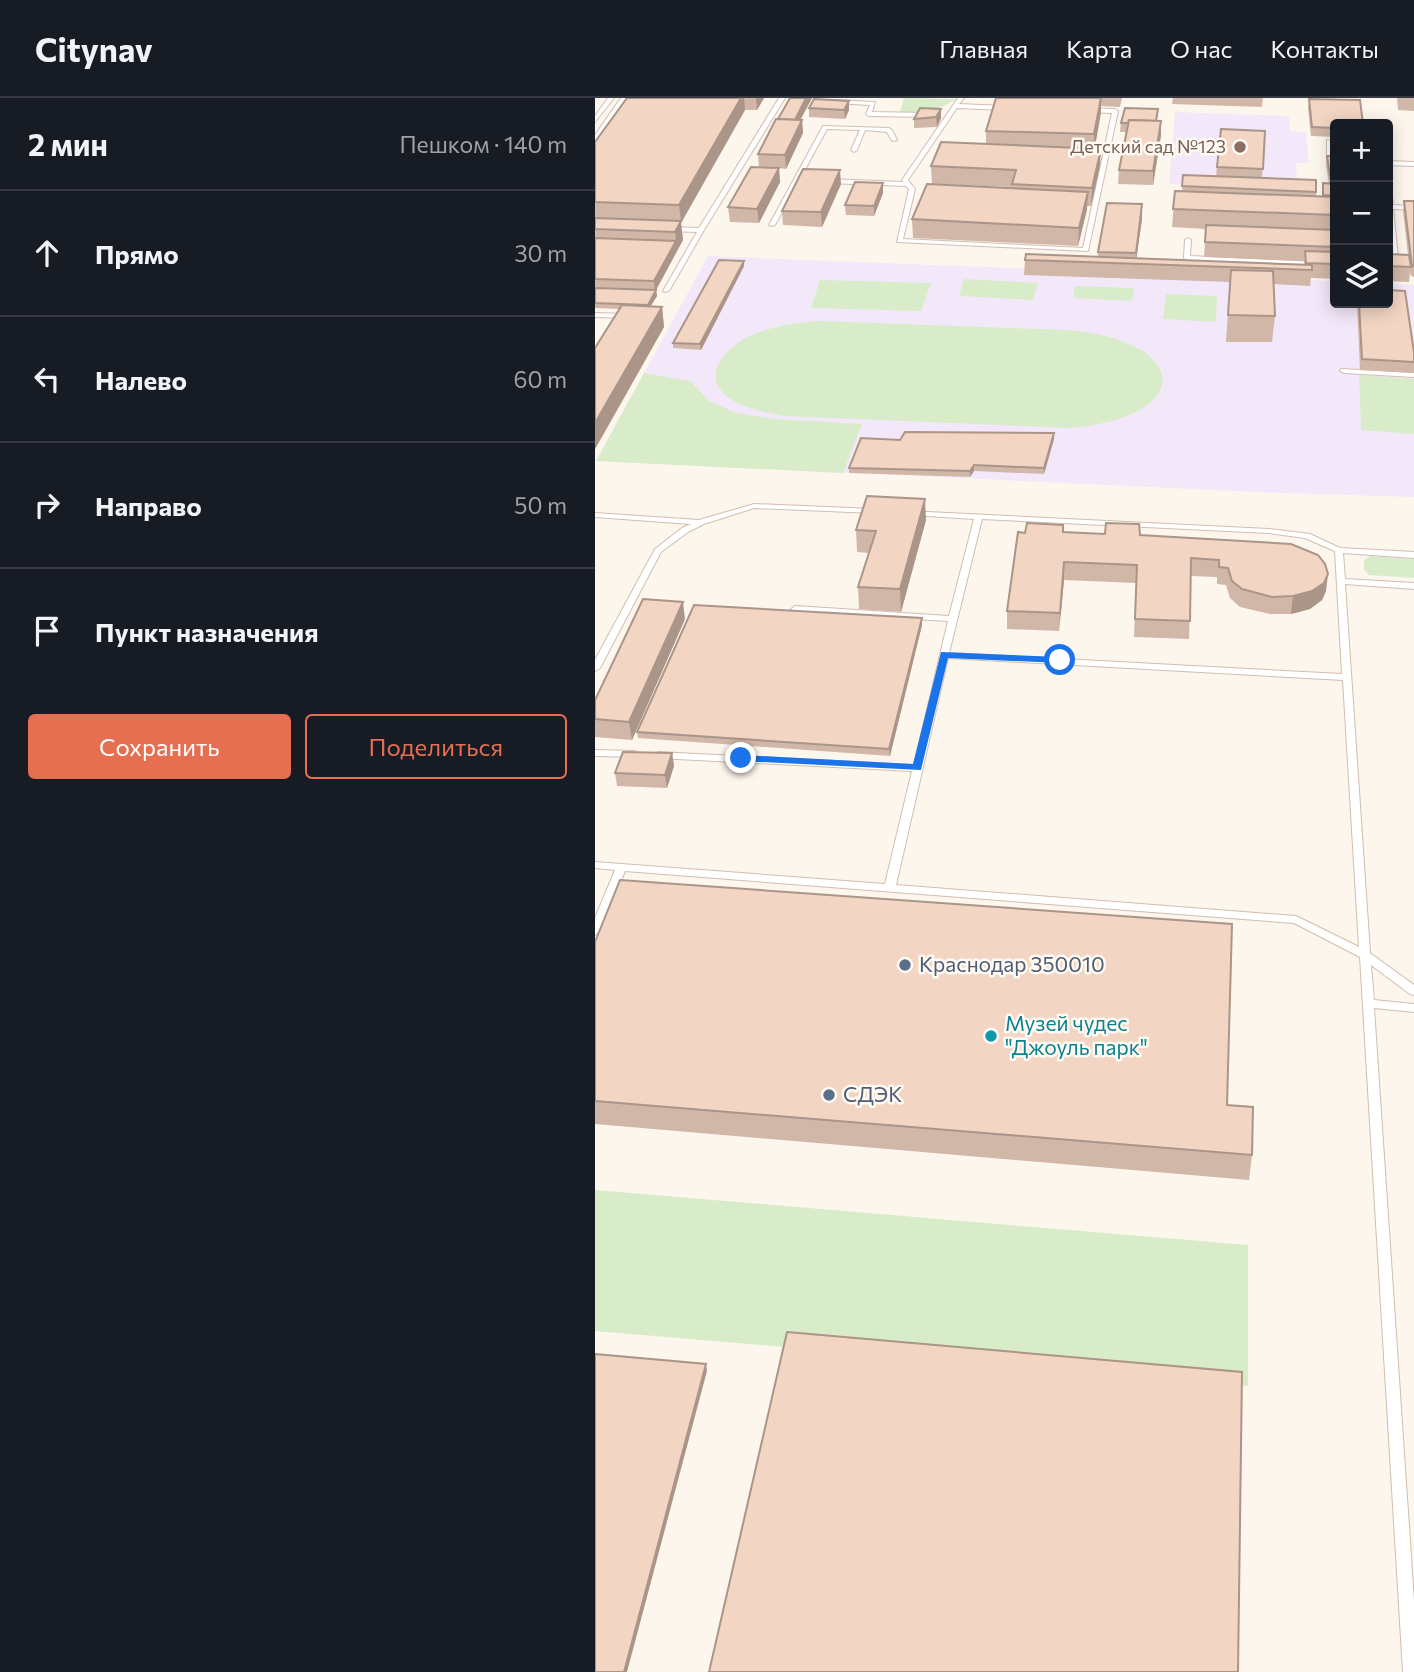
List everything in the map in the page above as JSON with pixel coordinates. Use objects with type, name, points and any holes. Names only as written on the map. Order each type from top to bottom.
[{"type":"lane","points":[[595,120],[611,98]]},
{"type":"lane","points":[[595,139],[624,98]]},
{"type":"lane","points":[[666,291],[782,98]]},
{"type":"lane","points":[[961,98],[905,180],[912,189],[899,241],[1086,250],[1115,111],[1076,110]]},
{"type":"lane","points":[[828,102],[873,103],[869,114],[950,114]]},
{"type":"lane","points":[[956,106],[1009,108]]},
{"type":"lane","points":[[772,225],[825,127],[889,130],[894,140]]},
{"type":"lane","points":[[854,150],[863,128]]},
{"type":"lane","points":[[1329,141],[1330,161]]},
{"type":"lane","points":[[1393,163],[1414,164]]},
{"type":"lane","points":[[797,179],[811,180]]},
{"type":"lane","points":[[825,180],[908,184]]},
{"type":"lane","points":[[1393,212],[1414,208]]},
{"type":"lane","points":[[661,228],[701,230]]},
{"type":"lane","points":[[1188,240],[1187,258],[1330,265]]},
{"type":"lane","points":[[1393,244],[1396,267],[1393,267]]},
{"type":"lane","points":[[595,315],[629,316]]},
{"type":"lane","points":[[1344,371],[1414,375]]},
{"type":"lane","points":[[595,668],[658,551],[701,522],[754,506],[880,511]]},
{"type":"lane","points":[[894,512],[1269,531],[1307,536],[1339,550],[1414,555]]},
{"type":"lane","points":[[595,515],[701,522]]},
{"type":"lane","points":[[890,887],[978,517]]},
{"type":"lane","points":[[1339,550],[1411,1672]]},
{"type":"lane","points":[[1341,581],[1414,586]]},
{"type":"lane","points":[[795,609],[953,619]]},
{"type":"lane","points":[[944,654],[1347,677]]},
{"type":"lane","points":[[595,753],[918,768]]},
{"type":"lane","points":[[595,865],[1296,920],[1365,955],[1414,991]]},
{"type":"lane","points":[[595,931],[621,867]]},
{"type":"lane","points":[[1369,1004],[1414,1008]]},
{"type":"shaded area","name":"Детский сад №123","points":[[1175,112],[1289,116],[1290,131],[1306,132],[1309,163],[1296,163],[1297,178],[1274,177],[1274,187],[1169,184]]},
{"type":"shaded area","points":[[708,256],[1330,281],[1330,308],[1393,308],[1393,284],[1414,285],[1414,497],[596,461]]},
{"type":"green space","points":[[904,98],[956,99],[937,108],[900,112]]},
{"type":"green space","points":[[964,279],[1038,283],[1033,300],[959,296]]},
{"type":"green space","points":[[820,280],[931,283],[921,311],[811,308]]},
{"type":"green space","points":[[1075,286],[1134,288],[1132,301],[1073,298]]},
{"type":"green space","points":[[1166,294],[1217,296],[1216,322],[1163,319]]},
{"type":"green space","points":[[820,321],[1066,330],[1107,336],[1137,348],[1155,362],[1163,378],[1158,395],[1141,409],[1112,421],[1070,428],[784,416],[738,403],[720,389],[716,380],[717,368],[724,356],[738,343],[770,329]]},
{"type":"green space","points":[[644,373],[690,381],[709,401],[736,413],[775,419],[862,424],[843,473],[596,461]]},
{"type":"green space","points":[[1359,375],[1414,379],[1414,434],[1361,430]]},
{"type":"green space","points":[[1370,556],[1414,559],[1414,578],[1369,575],[1364,570],[1364,560]]},
{"type":"green space","points":[[595,1190],[1248,1245],[1248,1386],[595,1331]]},
{"type":"building","points":[[627,98],[741,98],[679,205],[595,202],[595,142]]},
{"type":"building","points":[[790,98],[806,98],[795,120],[778,119]]},
{"type":"building","points":[[996,98],[1101,98],[1094,134],[986,131]]},
{"type":"building","points":[[814,99],[849,101],[844,110],[809,108]]},
{"type":"building","points":[[1309,99],[1360,100],[1362,119],[1330,119],[1330,128],[1312,127]]},
{"type":"building","points":[[920,108],[941,109],[936,117],[914,119]]},
{"type":"building","points":[[1125,108],[1158,109],[1156,121],[1129,120],[1128,123],[1121,123]]},
{"type":"building","points":[[776,119],[802,120],[785,155],[758,154]]},
{"type":"building","points":[[1129,120],[1161,121],[1153,171],[1119,170]]},
{"type":"building","points":[[1221,129],[1265,131],[1263,169],[1217,167]]},
{"type":"building","points":[[941,142],[1101,149],[1092,188],[1012,184],[1016,170],[931,166]]},
{"type":"building","points":[[751,167],[779,168],[757,209],[728,207]]},
{"type":"building","points":[[803,169],[840,170],[821,212],[782,211]]},
{"type":"building","points":[[1183,175],[1316,180],[1316,192],[1182,186]]},
{"type":"building","points":[[855,182],[883,183],[874,206],[845,205]]},
{"type":"building","points":[[1323,183],[1330,184],[1330,196],[1323,195]]},
{"type":"building","points":[[927,184],[1088,192],[1079,228],[912,219]]},
{"type":"building","points":[[1175,191],[1330,197],[1330,215],[1173,209]]},
{"type":"building","points":[[1404,201],[1414,201],[1414,266],[1412,266]]},
{"type":"building","points":[[1107,203],[1142,204],[1136,253],[1098,252]]},
{"type":"building","points":[[595,218],[681,221],[675,232],[595,229]]},
{"type":"building","points":[[1206,225],[1330,230],[1330,247],[1205,242]]},
{"type":"building","points":[[595,238],[676,241],[654,281],[595,279]]},
{"type":"building","points":[[1305,251],[1330,252],[1330,264],[1306,263]]},
{"type":"building","points":[[1026,254],[1312,265],[1312,270],[1025,260]]},
{"type":"building","points":[[1393,254],[1409,255],[1411,267],[1393,266]]},
{"type":"building","points":[[719,260],[744,261],[700,344],[673,343]]},
{"type":"building","points":[[1231,270],[1273,271],[1275,316],[1228,315]]},
{"type":"building","points":[[595,288],[656,290],[648,305],[595,303]]},
{"type":"building","points":[[1393,290],[1405,291],[1414,362],[1362,359],[1359,308],[1393,308]]},
{"type":"building","points":[[622,305],[662,307],[595,423],[595,348]]},
{"type":"building","points":[[905,432],[1054,433],[1044,468],[974,465],[970,471],[849,468],[861,438],[900,440]]},
{"type":"building","points":[[867,496],[925,499],[900,589],[858,587],[876,531],[856,530]]},
{"type":"building","points":[[1027,523],[1063,525],[1063,532],[1105,534],[1106,523],[1139,524],[1140,535],[1291,544],[1318,555],[1328,574],[1324,583],[1312,591],[1293,596],[1272,597],[1242,589],[1232,581],[1228,568],[1219,567],[1219,560],[1191,558],[1190,621],[1135,619],[1137,565],[1064,562],[1060,613],[1007,611],[1018,532],[1025,533]]},
{"type":"building","points":[[643,599],[683,602],[629,722],[595,719],[595,700]]},
{"type":"building","points":[[694,605],[922,618],[889,749],[637,732]]},
{"type":"building","points":[[623,752],[672,753],[665,775],[615,773]]},
{"type":"building","points":[[620,880],[1232,924],[1227,1105],[1253,1107],[1252,1155],[595,1101],[595,942]]},
{"type":"building","points":[[787,1332],[1242,1372],[1238,1672],[709,1672]]},
{"type":"building","points":[[595,1354],[706,1364],[624,1672],[595,1672]]},
{"type":"place","name":"Детский сад №123","points":[[1240,147]]},
{"type":"place","name":"Краснодар 350010","points":[[905,965]]},
{"type":"place","name":"Музей чудес \"Джоуль парк\"","points":[[991,1036]]},
{"type":"place","name":"СДЭК","points":[[829,1095]]},
{"type":"route","points":[[741,758],[918,768],[944,654],[1060,660]]}]
